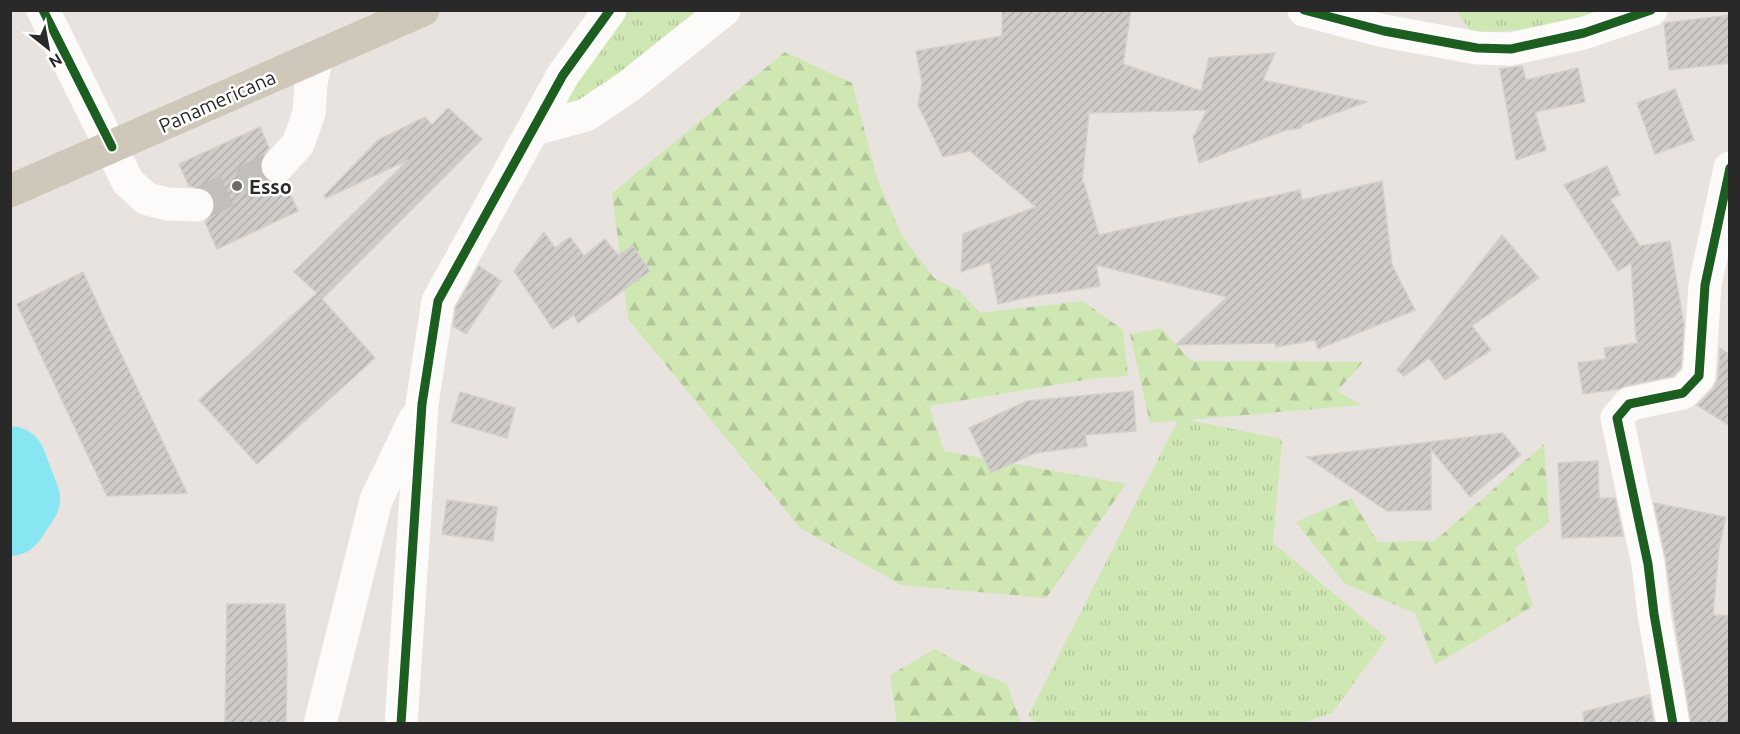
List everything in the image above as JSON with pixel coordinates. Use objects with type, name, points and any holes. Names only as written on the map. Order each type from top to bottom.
[{"type":"main road","name":"Panamericana","points":[[10,191],[423,10]]},
{"type":"street","points":[[43,10],[128,182],[147,199],[168,204],[197,205]]},
{"type":"street","points":[[401,723],[422,404],[438,301],[563,75],[610,10]]},
{"type":"street","points":[[534,129],[586,115],[629,86],[724,10]]},
{"type":"street","points":[[1304,10],[1384,31],[1477,48],[1511,49],[1584,33],[1651,10]]},
{"type":"street","points":[[278,166],[298,144],[309,113],[310,84],[317,56]]},
{"type":"street","points":[[1673,723],[1654,614],[1648,564],[1617,418],[1629,405],[1683,393],[1699,376],[1705,285],[1730,168]]},
{"type":"street","points":[[320,723],[376,500],[422,404]]},
{"type":"green space","points":[[618,11],[706,11],[588,103],[568,105],[562,98]]},
{"type":"green space","points":[[1456,11],[1615,11],[1565,27],[1472,33]]},
{"type":"green space","points":[[785,52],[852,83],[877,178],[901,234],[934,278],[960,291],[980,313],[1083,301],[1123,330],[1128,376],[1096,378],[929,406],[944,451],[1126,484],[1046,598],[901,585],[800,528],[628,319],[612,193]]},
{"type":"green space","points":[[1161,328],[1191,361],[1363,362],[1337,391],[1362,405],[1150,423],[1130,334]]},
{"type":"green space","points":[[1179,418],[1282,439],[1273,543],[1387,638],[1332,713],[1300,724],[1039,724],[1028,716]]},
{"type":"green space","points":[[1544,444],[1549,522],[1515,548],[1533,606],[1435,665],[1415,613],[1345,584],[1296,522],[1351,498],[1378,542],[1435,541]]},
{"type":"green space","points":[[935,649],[973,670],[1007,684],[1021,723],[897,723],[890,675]]},
{"type":"building","points":[[1002,10],[1131,10],[1123,64],[1201,91],[1209,58],[1275,53],[1263,80],[1367,102],[1302,125],[1301,128],[1286,130],[1199,163],[1193,137],[1207,110],[1089,113],[1082,182],[1099,235],[1300,190],[1302,200],[1382,181],[1392,265],[1415,310],[1318,349],[1315,340],[1276,347],[1275,343],[1176,345],[1227,297],[1096,265],[1100,286],[998,304],[990,262],[961,272],[963,234],[1036,207],[970,151],[943,157],[918,105],[922,83],[916,51],[1002,36]]},
{"type":"building","points":[[1730,15],[1730,63],[1669,70],[1664,23]]},
{"type":"building","points":[[1522,66],[1526,80],[1578,68],[1585,102],[1535,112],[1546,150],[1516,160],[1500,69]]},
{"type":"building","points":[[1675,89],[1694,140],[1655,154],[1637,103]]},
{"type":"building","points":[[448,108],[482,139],[322,299],[375,358],[257,464],[199,400],[317,293],[294,272],[408,160],[326,198],[324,196],[378,140],[425,117],[432,125]]},
{"type":"building","name":"Esso","points":[[260,127],[269,148],[260,161],[260,172],[273,184],[285,183],[298,211],[217,249],[205,222],[213,214],[216,205],[214,197],[206,189],[189,186],[179,164]]},
{"type":"building","points":[[1607,166],[1620,195],[1610,199],[1640,246],[1670,241],[1684,326],[1681,368],[1673,376],[1619,389],[1583,394],[1578,363],[1606,359],[1604,348],[1638,343],[1631,263],[1618,271],[1564,185]]},
{"type":"building","points":[[544,232],[555,248],[570,237],[584,256],[605,239],[618,255],[633,246],[650,271],[578,323],[574,315],[553,329],[514,271]]},
{"type":"building","points":[[1502,235],[1539,278],[1472,326],[1491,350],[1445,380],[1429,358],[1404,376],[1397,370]]},
{"type":"building","points":[[479,266],[501,281],[466,334],[453,326],[456,307]]},
{"type":"building","points":[[83,272],[187,493],[107,496],[17,304]]},
{"type":"building","points":[[1720,348],[1730,355],[1730,426],[1697,405],[1713,389],[1718,378]]},
{"type":"building","points":[[1133,391],[1136,431],[1085,435],[1087,446],[1035,453],[991,473],[969,428],[1027,401]]},
{"type":"building","points":[[460,392],[515,408],[507,438],[451,422]]},
{"type":"building","points":[[1503,433],[1521,455],[1470,497],[1431,449],[1431,510],[1387,511],[1307,457]]},
{"type":"building","points":[[1598,461],[1599,498],[1615,498],[1623,536],[1562,538],[1558,463]]},
{"type":"building","points":[[447,500],[497,507],[493,541],[442,534]]},
{"type":"building","points":[[1654,503],[1726,517],[1719,547],[1713,615],[1730,616],[1730,723],[1691,723],[1666,560]]},
{"type":"building","points":[[227,604],[285,604],[286,723],[225,723]]},
{"type":"building","points":[[1649,695],[1654,723],[1584,723],[1583,712]]},
{"type":"waterway","points":[[10,462],[24,499],[10,520]]},
{"type":"tunnel","points":[[197,205],[278,166]]},
{"type":"cycle path","points":[[43,10],[112,147]]},
{"type":"cycle path","points":[[401,724],[422,404],[438,301],[563,75],[610,10]]},
{"type":"cycle path","points":[[1304,10],[1384,31],[1477,48],[1511,49],[1584,33],[1651,10]]},
{"type":"cycle path","points":[[1673,724],[1648,564],[1617,418],[1629,404],[1683,393],[1699,376],[1705,285],[1730,168]]},
{"type":"place","name":"Esso","points":[[237,186]]}]
